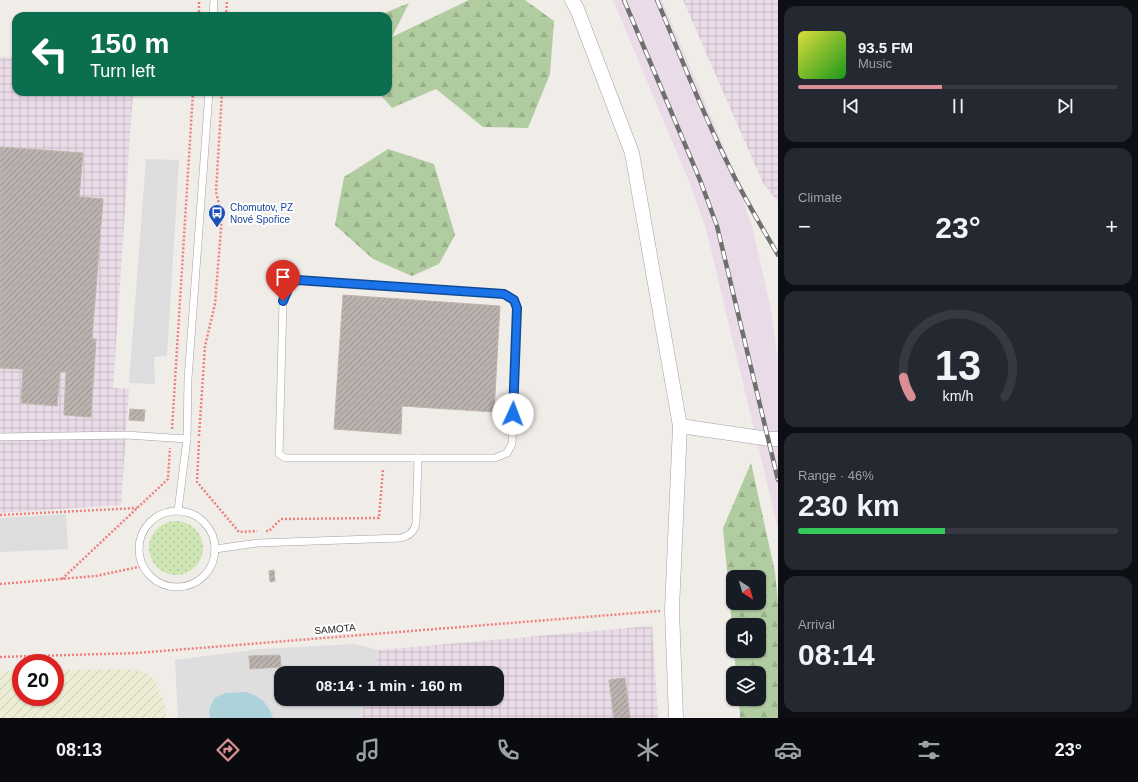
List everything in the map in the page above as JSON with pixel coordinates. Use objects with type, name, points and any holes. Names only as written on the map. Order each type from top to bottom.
[{"type":"street","points":[[572,0],[577,9],[632,153],[680,426],[672,610],[676,718]]},
{"type":"street","points":[[680,426],[769,440],[778,439]]},
{"type":"lane","points":[[213,12],[214,0]]},
{"type":"lane","points":[[178,511],[187,439],[188,372],[209,96]]},
{"type":"lane","points":[[297,280],[504,294],[514,300],[517,308],[512,444],[506,453],[495,458],[418,458],[286,458],[279,454],[283,301],[289,287],[297,280]]},
{"type":"lane","points":[[0,437],[126,436],[187,439]]},
{"type":"lane","points":[[215,549],[258,543],[400,538],[408,536],[413,532],[416,524],[418,458]]},
{"type":"lane","points":[[178,511],[189,513],[200,518],[214,537],[215,549],[213,561],[207,573],[198,581],[186,586],[173,587],[161,583],[150,576],[143,566],[139,553],[140,540],[145,528],[154,519],[165,513],[178,511]]},
{"type":"path","points":[[198,12],[200,0]]},
{"type":"path","points":[[226,12],[227,0]]},
{"type":"path","points":[[62,580],[168,479],[193,96]]},
{"type":"path","points":[[222,96],[216,192],[222,216],[215,304],[205,346],[197,482],[239,532],[269,531],[281,519],[379,518],[384,458]]},
{"type":"path","points":[[0,515],[137,508]]},
{"type":"path","points":[[0,584],[96,576],[143,566]]},
{"type":"path","name":"SAMOTA","points":[[0,657],[136,653],[672,610]]},
{"type":"shaded area","points":[[613,0],[662,0],[728,157],[753,230],[771,310],[778,361],[778,529],[706,229],[690,184]]},
{"type":"shaded area","points":[[683,0],[778,0],[778,202],[763,183]]},
{"type":"shaded area","points":[[0,57],[12,58],[12,96],[133,96],[113,388],[129,389],[121,505],[0,513]]},
{"type":"shaded area","points":[[146,159],[179,160],[167,356],[154,357],[155,384],[129,383]]},
{"type":"shaded area","points":[[66,514],[68,549],[0,552],[0,518]]},
{"type":"shaded area","points":[[652,626],[658,718],[361,718],[364,706],[504,706],[504,666],[375,666],[379,650]]},
{"type":"shaded area","points":[[354,644],[379,650],[375,666],[274,666],[274,706],[364,706],[361,718],[178,718],[175,660],[260,649]]},
{"type":"green space","points":[[469,0],[525,0],[554,21],[550,74],[528,128],[483,127],[436,89],[392,108],[382,96],[392,96],[392,37]]},
{"type":"green space","points":[[409,3],[392,37],[392,12],[387,12]]},
{"type":"green space","points":[[388,149],[434,164],[455,235],[439,264],[412,276],[373,259],[335,225],[344,177]]},
{"type":"green space","points":[[751,463],[775,572],[778,603],[778,718],[740,718],[739,706],[766,706],[766,666],[735,666],[735,658],[766,658],[766,618],[731,618],[731,610],[766,610],[766,570],[727,570],[723,528]]},
{"type":"green space","points":[[171,521],[181,521],[191,525],[199,533],[203,543],[203,553],[199,563],[191,571],[181,575],[171,575],[161,571],[153,563],[149,553],[149,543],[153,533],[161,525]]},
{"type":"green space","points":[[134,669],[147,673],[156,682],[165,705],[166,718],[0,718],[0,671],[12,670],[12,706],[64,706],[64,670]]},
{"type":"water","points":[[245,692],[255,695],[263,701],[269,708],[273,718],[210,718],[209,710],[214,698],[226,693]]},
{"type":"building","points":[[0,147],[83,153],[79,197],[103,199],[92,339],[96,339],[91,417],[64,415],[66,372],[60,372],[57,406],[21,403],[23,369],[0,368]]},
{"type":"building","points":[[343,295],[500,306],[494,412],[402,406],[401,434],[334,429]]},
{"type":"building","points":[[130,409],[145,410],[144,421],[129,420]]},
{"type":"building","points":[[274,570],[275,581],[270,582],[269,571]]},
{"type":"building","points":[[280,655],[281,666],[250,669],[249,656]]},
{"type":"building","points":[[625,678],[630,718],[614,718],[609,680]]},
{"type":"railway","points":[[624,0],[700,180],[717,226],[778,480]]},
{"type":"railway","points":[[657,0],[711,128],[742,192],[778,255]]},
{"type":"place","name":"Chomutov, PZ Nové Spořice","points":[[217,228]]},
{"type":"route","points":[[283,301],[289,287],[297,280],[504,294],[514,300],[517,308],[513,414]]}]
